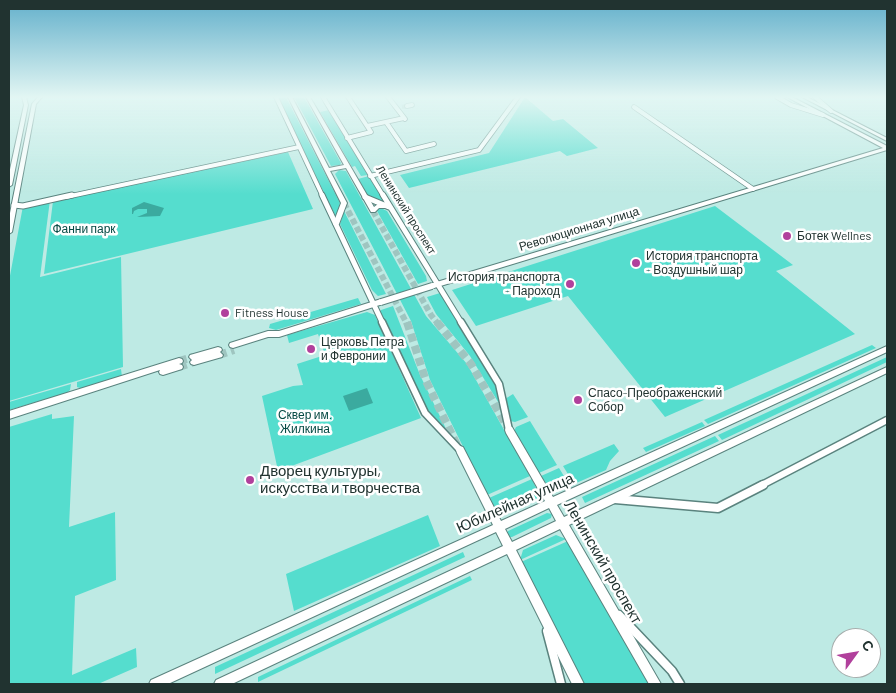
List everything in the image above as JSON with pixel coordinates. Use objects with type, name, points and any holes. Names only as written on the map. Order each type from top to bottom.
[{"type":"main road","points":[[19,129],[9,183],[19,180]]},
{"type":"main road","points":[[9,232],[31,129]]},
{"type":"main road","points":[[306,129],[344,203],[336,224]]},
{"type":"main road","points":[[326,129],[373,212],[378,206],[389,207]]},
{"type":"main road","points":[[851,129],[887,148]]},
{"type":"main road","points":[[859,129],[887,144]]},
{"type":"main road","points":[[866,129],[887,140]]},
{"type":"main road","name":"Революционная улица","points":[[234,347],[269,339],[279,334],[435,285],[887,148]]},
{"type":"main road","points":[[327,170],[347,166]]},
{"type":"main road","points":[[9,191],[17,190]]},
{"type":"main road","name":"Юбилейная улица","points":[[155,684],[887,349]]},
{"type":"main road","points":[[193,360],[218,352]]},
{"type":"main road","points":[[9,415],[65,398],[75,398],[179,364]]},
{"type":"main road","points":[[220,684],[887,370]]},
{"type":"main road","name":"Ленинский проспект","points":[[509,430],[655,684]]},
{"type":"main road","points":[[460,450],[578,684]]},
{"type":"street","points":[[291,129],[336,224],[377,303],[426,413],[460,450]]},
{"type":"street","name":"Ленинский проспект","points":[[342,129],[435,285],[499,384],[509,430]]},
{"type":"street","points":[[347,138],[371,132],[369,129]]},
{"type":"street","points":[[391,129],[406,151],[434,144]]},
{"type":"street","points":[[370,176],[479,150],[494,129]]},
{"type":"street","points":[[666,129],[753,189]]},
{"type":"street","points":[[14,208],[299,147]]},
{"type":"street","points":[[365,197],[389,207]]},
{"type":"street","points":[[613,498],[718,508],[887,420]]},
{"type":"street","points":[[610,605],[672,671],[680,684]]},
{"type":"street","points":[[542,614],[561,684]]},
{"type":"green space","points":[[293,129],[302,129],[340,203],[336,217]]},
{"type":"green space","points":[[311,129],[322,129],[341,163],[340,165],[331,166]]},
{"type":"green space","points":[[330,129],[341,129],[368,175],[361,176],[355,166],[352,167]]},
{"type":"green space","points":[[504,129],[575,129],[598,148],[567,156],[560,151],[409,188],[400,175],[489,153]]},
{"type":"green space","name":"Фанни парк","points":[[288,152],[313,209],[44,274],[53,201]]},
{"type":"green space","points":[[339,170],[346,171],[426,316],[467,364],[530,476],[487,495],[430,380],[411,321],[335,174]]},
{"type":"green space","points":[[369,176],[386,205],[368,196],[358,179]]},
{"type":"green space","points":[[50,200],[40,277],[121,257],[123,367],[9,401],[9,281],[23,206]]},
{"type":"green space","points":[[715,206],[793,265],[776,271],[855,334],[665,417],[568,296],[476,326],[452,290]]},
{"type":"green space","points":[[381,208],[387,211],[426,276],[427,281],[418,284],[377,211]]},
{"type":"green space","points":[[344,211],[386,294],[378,296],[372,290],[340,224]]},
{"type":"green space","points":[[440,293],[496,383],[503,410],[470,356],[436,314],[427,297]]},
{"type":"green space","points":[[358,298],[361,304],[276,330],[269,328],[270,324]]},
{"type":"green space","points":[[393,306],[420,375],[448,433],[426,408],[380,312]]},
{"type":"green space","name":"Сквер им. Жилкина","points":[[367,312],[375,315],[421,418],[278,471],[262,396],[293,386],[303,385],[297,364],[325,355],[318,334],[289,343],[287,335]]},
{"type":"green space","points":[[872,345],[876,348],[708,424],[704,420]]},
{"type":"green space","points":[[887,357],[887,362],[722,440],[718,435]]},
{"type":"green space","points":[[121,369],[122,377],[83,389],[77,387],[77,382]]},
{"type":"green space","points":[[71,384],[70,390],[67,393],[9,410],[9,402]]},
{"type":"green space","points":[[513,394],[528,417],[515,422],[510,421],[505,399]]},
{"type":"green space","points":[[52,414],[52,419],[74,416],[69,527],[115,512],[116,580],[75,596],[72,675],[136,648],[137,667],[98,684],[9,684],[9,427]]},
{"type":"green space","points":[[530,421],[557,465],[539,473],[514,431],[516,427]]},
{"type":"green space","points":[[702,422],[705,426],[646,452],[643,448]]},
{"type":"green space","points":[[715,436],[719,441],[585,503],[582,497]]},
{"type":"green space","points":[[614,444],[619,451],[610,461],[606,470],[574,484],[563,466]]},
{"type":"green space","points":[[559,468],[570,486],[557,488],[550,486],[541,476]]},
{"type":"green space","points":[[532,479],[539,494],[537,500],[507,514],[495,510],[489,498]]},
{"type":"green space","points":[[547,513],[552,514],[551,518],[512,537],[506,534],[508,531]]},
{"type":"green space","points":[[428,515],[440,546],[294,611],[286,574]]},
{"type":"green space","points":[[556,535],[566,539],[520,560],[523,550]]},
{"type":"green space","points":[[568,541],[651,684],[582,684],[521,562]]},
{"type":"green space","points":[[463,552],[465,557],[215,674],[215,667]]},
{"type":"green space","points":[[470,576],[472,580],[258,682],[258,677]]},
{"type":"water","points":[[144,202],[164,208],[160,216],[137,217],[147,213],[147,209],[138,209],[133,214],[132,208]]},
{"type":"water","points":[[367,388],[373,403],[349,411],[343,396]]},
{"type":"tunnel","points":[[344,203],[407,324]]},
{"type":"tunnel","points":[[373,211],[431,315],[438,324]]},
{"type":"tunnel","points":[[407,322],[426,381],[458,447]]},
{"type":"tunnel","points":[[437,322],[471,364],[508,428]]},
{"type":"tunnel","points":[[219,355],[234,350]]},
{"type":"tunnel","points":[[179,361],[193,357]]},
{"type":"tunnel","points":[[179,367],[194,362]]},
{"type":"place","name":"Ботек Wellnes","points":[[787,236]]},
{"type":"place","name":"История транспорта - Воздушный шар","points":[[636,263]]},
{"type":"place","name":"История транспорта - Пароход","points":[[570,284]]},
{"type":"place","name":"Fitness House","points":[[225,313]]},
{"type":"place","name":"Церковь Петра и Февронии","points":[[311,349]]},
{"type":"place","name":"Спасо-Преображенский Собор","points":[[578,400]]},
{"type":"place","name":"Дворец культуры, искусства и творчества","points":[[250,480]]}]
